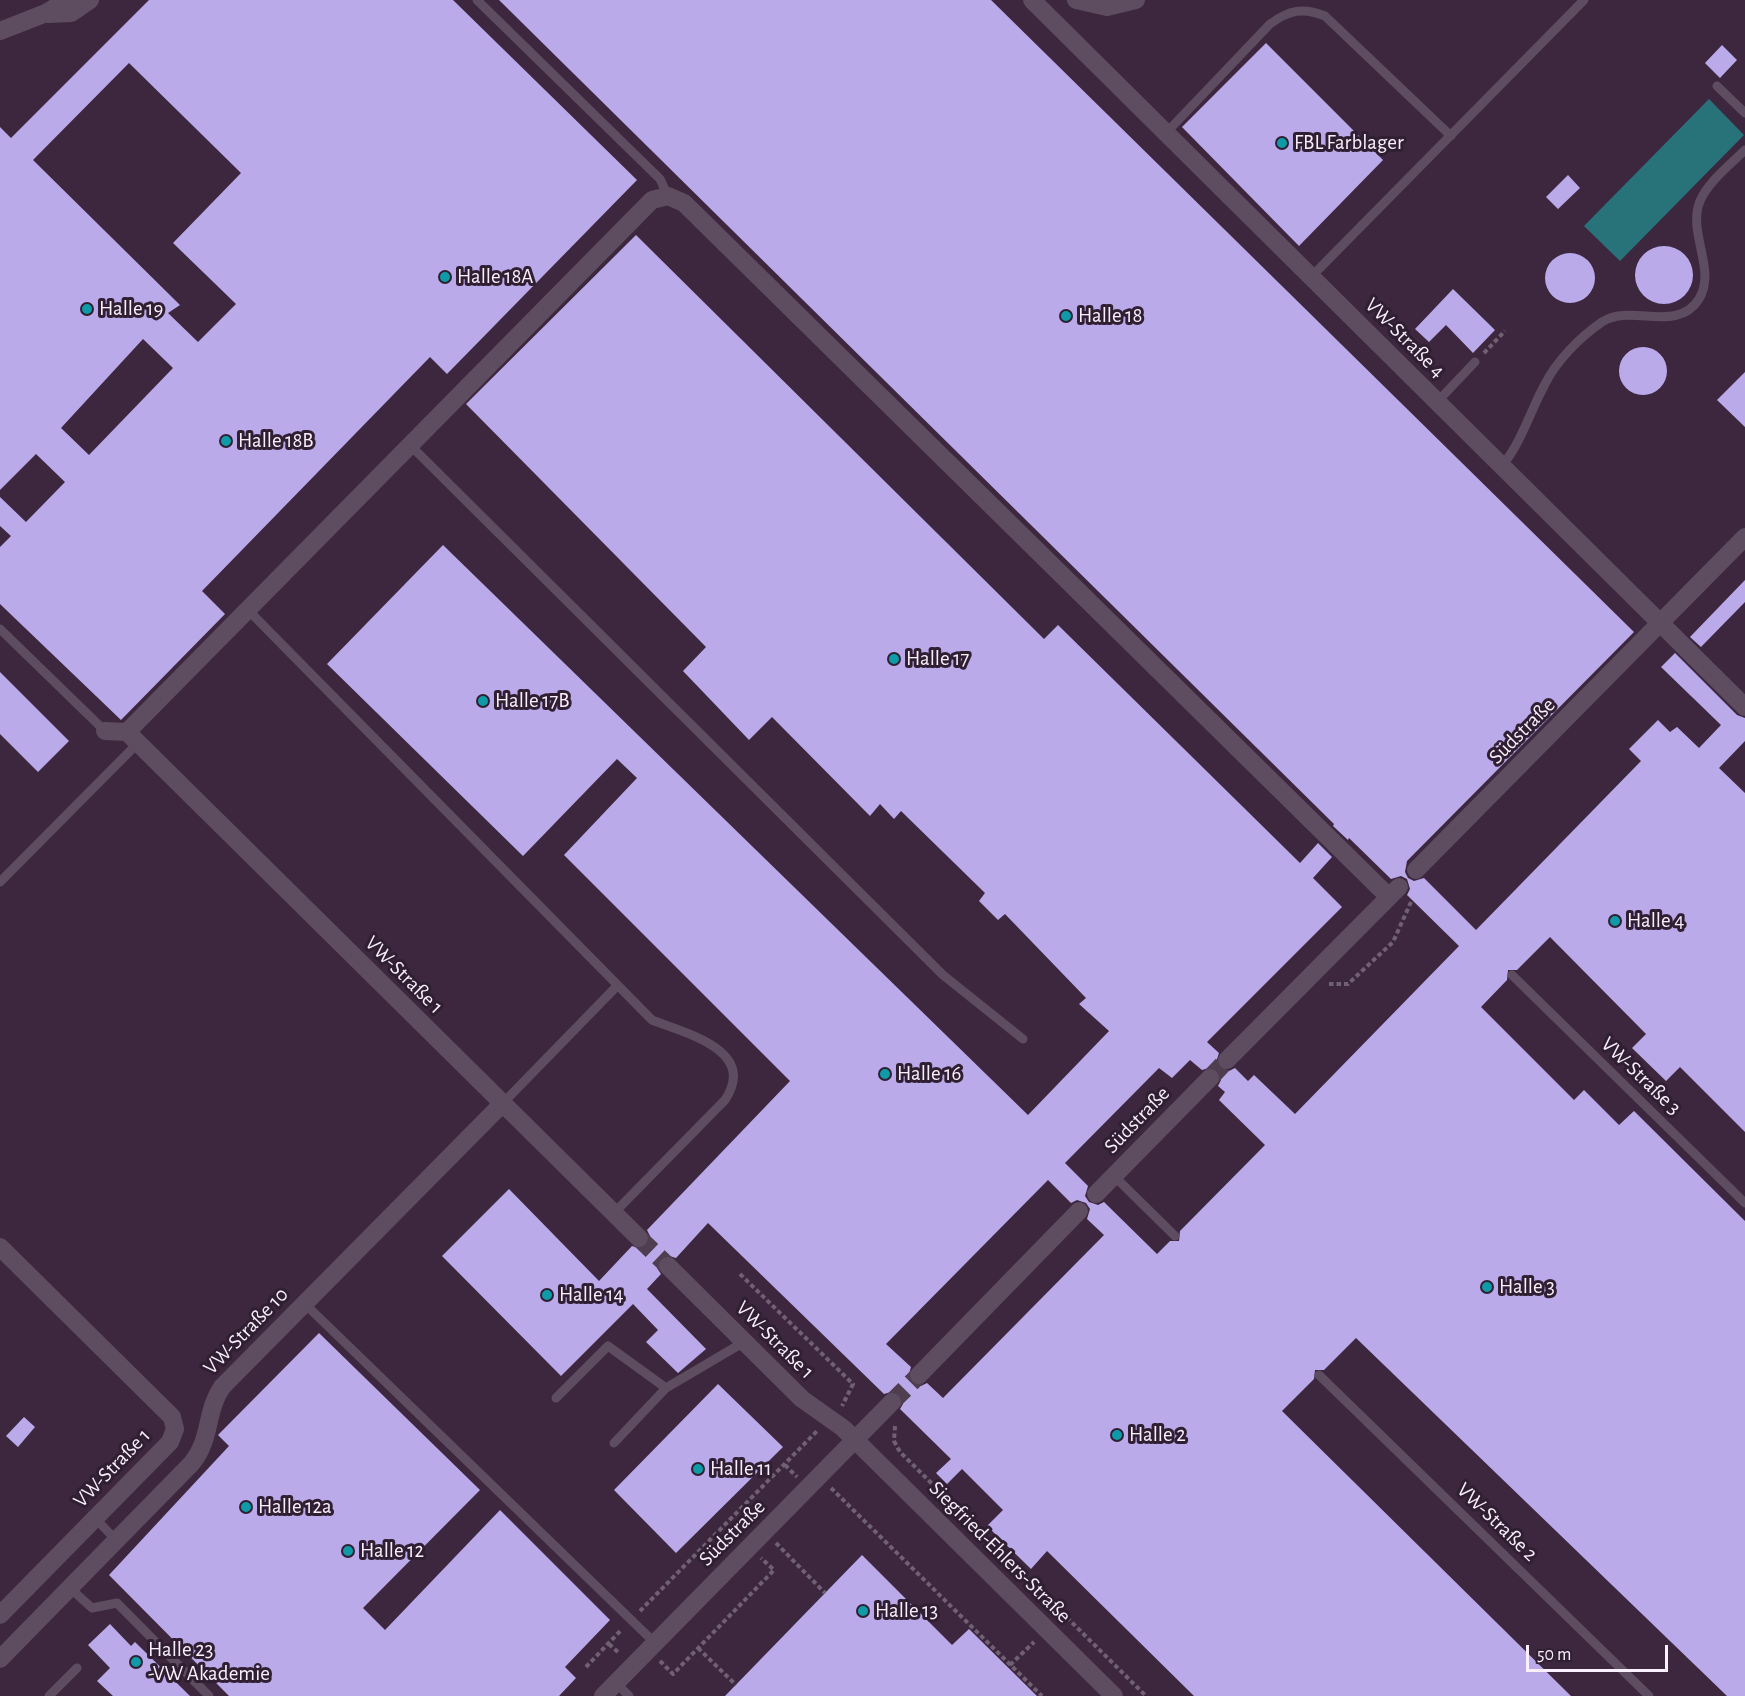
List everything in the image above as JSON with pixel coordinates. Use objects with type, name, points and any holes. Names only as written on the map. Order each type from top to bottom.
[{"type":"street","points":[[0,31],[46,13],[67,0]]},
{"type":"street","points":[[46,13],[60,15],[70,13],[90,0]]},
{"type":"street","name":"VW-Straße 4","points":[[1032,0],[1745,708]]},
{"type":"street","points":[[1076,0],[1107,7],[1136,0]]},
{"type":"street","points":[[105,731],[133,738],[249,611],[410,445],[652,200],[668,196],[684,203],[1394,892],[1227,1060]]},
{"type":"street","name":"Südstraße","points":[[1416,870],[1745,537]]},
{"type":"street","name":"VW-Straße 1","points":[[133,738],[639,1238]]},
{"type":"street","name":"Südstraße","points":[[1096,1194],[1210,1078]]},
{"type":"street","name":"VW-Straße 10","points":[[0,1659],[199,1454],[205,1442],[215,1398],[222,1387],[503,1103]]},
{"type":"street","points":[[919,1375],[1079,1211]]},
{"type":"street","name":"VW-Straße 1","points":[[0,1247],[175,1423],[174,1436],[170,1442],[0,1615]]},
{"type":"street","name":"VW-Straße 1","points":[[668,1266],[802,1399],[855,1440]]},
{"type":"street","name":"Südstraße","points":[[603,1696],[892,1402]]},
{"type":"street","name":"Siegfried-Ehlers-Straße","points":[[855,1440],[1114,1696]]},
{"type":"lane","points":[[477,0],[660,179],[668,196]]},
{"type":"lane","points":[[1311,277],[1584,0]]},
{"type":"lane","points":[[1166,133],[1270,24],[1284,14],[1311,10],[1325,16],[1451,136]]},
{"type":"lane","points":[[1717,86],[1745,113]]},
{"type":"lane","points":[[1502,466],[1515,447],[1550,375],[1587,333],[1605,320],[1620,316],[1673,316],[1685,313],[1693,307],[1700,297],[1705,278],[1696,233],[1700,200],[1745,150]]},
{"type":"lane","points":[[1437,402],[1475,362]]},
{"type":"lane","points":[[410,445],[944,975],[1023,1039]]},
{"type":"lane","points":[[249,611],[344,705],[480,849],[652,1020],[712,1043],[726,1057],[734,1073],[731,1091],[725,1100],[614,1213]]},
{"type":"lane","points":[[0,629],[105,731]]},
{"type":"lane","points":[[0,882],[133,738]]},
{"type":"lane","name":"VW-Straße 3","points":[[1512,975],[1745,1203]]},
{"type":"lane","points":[[503,1103],[617,986]]},
{"type":"lane","points":[[1114,1176],[1175,1236]]},
{"type":"lane","points":[[304,1303],[655,1643]]},
{"type":"lane","points":[[614,1443],[666,1388],[744,1341]]},
{"type":"lane","points":[[556,1398],[608,1346],[666,1388]]},
{"type":"lane","name":"VW-Straße 2","points":[[1319,1375],[1649,1696]]},
{"type":"lane","points":[[95,1518],[116,1540]]},
{"type":"lane","points":[[70,1588],[92,1608],[117,1603],[209,1696]]},
{"type":"lane","points":[[49,1696],[77,1668]]},
{"type":"lane","points":[[616,1683],[629,1696]]},
{"type":"path","points":[[1475,362],[1505,331]]},
{"type":"path","points":[[1323,984],[1348,984],[1393,942],[1413,901]]},
{"type":"path","points":[[586,1667],[830,1419],[845,1403],[854,1384],[740,1274]]},
{"type":"path","points":[[897,1421],[894,1441],[900,1452],[1146,1696]]},
{"type":"path","points":[[824,1493],[830,1487],[1042,1696]]},
{"type":"path","points":[[651,1669],[659,1661],[673,1674],[774,1570],[760,1558],[783,1535]]},
{"type":"path","points":[[776,1542],[825,1593]]},
{"type":"path","points":[[698,1648],[736,1685]]},
{"type":"shaded area","points":[[0,0],[1745,0],[1745,1696],[0,1696]]},
{"type":"shaded area","points":[[1709,99],[1744,135],[1620,261],[1584,226]]},
{"type":"building","points":[[149,0],[453,0],[637,180],[447,374],[430,357],[202,591],[225,614],[121,720],[0,604],[0,547],[11,536],[0,526],[0,497],[26,522],[65,482],[36,454],[0,490],[0,127],[11,138]],"holes":[[[129,63],[241,173],[173,243],[236,304],[198,342],[168,313],[180,305],[33,160]],[[143,339],[173,368],[89,455],[61,428]]]},
{"type":"building","points":[[499,0],[991,0],[1634,632],[1407,861],[1405,872],[1408,878],[1414,881],[1424,878],[1476,930],[1641,761],[1629,749],[1658,720],[1670,732],[1677,727],[1699,748],[1721,725],[1661,667],[1675,653],[1737,715],[1745,718],[1745,741],[1719,768],[1745,793],[1745,1132],[1680,1067],[1666,1081],[1632,1048],[1646,1034],[1550,937],[1517,970],[1508,970],[1507,980],[1481,1007],[1574,1100],[1584,1090],[1619,1125],[1634,1111],[1745,1221],[1745,1696],[1727,1696],[1356,1338],[1324,1370],[1315,1370],[1314,1379],[1282,1411],[1571,1696],[1194,1696],[1047,1551],[1031,1569],[987,1526],[1003,1510],[962,1469],[947,1484],[936,1473],[951,1459],[900,1409],[903,1404],[900,1394],[894,1391],[884,1394],[708,1223],[676,1258],[666,1255],[660,1259],[657,1268],[661,1274],[647,1289],[706,1349],[678,1373],[646,1342],[658,1330],[633,1304],[561,1376],[442,1256],[509,1189],[599,1281],[632,1246],[641,1249],[647,1245],[650,1236],[647,1230],[790,1081],[564,855],[637,778],[617,759],[523,856],[327,664],[443,545],[1028,1115],[1109,1031],[1079,1004],[1086,998],[1005,914],[998,920],[979,901],[985,893],[901,811],[894,819],[880,804],[870,816],[772,717],[749,740],[683,671],[706,647],[466,404],[636,235],[1044,639],[1058,625],[1300,863],[1318,843],[1332,857],[1313,878],[1342,907],[1207,1042],[1219,1053],[1216,1062],[1220,1068],[1229,1071],[1235,1068],[1248,1081],[1254,1075],[1295,1114],[1459,946],[1407,895],[1410,889],[1407,879],[1401,876],[1391,879],[1349,838],[1348,840],[1333,826],[1334,824]],"holes":[[[1190,1060],[1202,1070],[1212,1067],[1218,1070],[1221,1080],[1218,1086],[1225,1092],[1219,1100],[1265,1145],[1180,1231],[1179,1241],[1170,1241],[1157,1254],[1104,1202],[1098,1205],[1089,1202],[1085,1196],[1088,1186],[1065,1163],[1159,1068],[1172,1078]],[[1048,1180],[1071,1203],[1077,1200],[1086,1203],[1090,1209],[1087,1219],[1104,1235],[943,1398],[927,1383],[921,1386],[912,1383],[908,1377],[911,1367],[886,1344]]]},
{"type":"building","name":"FBL Farblager","points":[[1266,43],[1383,160],[1299,246],[1182,127]]},
{"type":"building","points":[[1722,45],[1737,60],[1720,78],[1705,63]]},
{"type":"building","points":[[1568,175],[1580,188],[1558,209],[1546,197]]},
{"type":"building","points":[[1664,246],[1680,251],[1688,259],[1693,275],[1688,291],[1680,299],[1664,304],[1648,299],[1640,291],[1635,275],[1640,259],[1648,251]]},
{"type":"building","points":[[1575,253],[1588,260],[1594,268],[1594,288],[1588,296],[1580,302],[1565,303],[1552,296],[1546,288],[1545,273],[1552,260],[1560,254]]},
{"type":"building","points":[[1453,289],[1495,330],[1473,353],[1446,325],[1429,342],[1415,329]]},
{"type":"building","points":[[1643,347],[1660,354],[1667,371],[1660,388],[1643,395],[1626,388],[1619,371],[1626,354]]},
{"type":"building","points":[[1745,372],[1745,427],[1717,400]]},
{"type":"building","points":[[1745,580],[1745,602],[1701,647],[1690,637]]},
{"type":"building","points":[[0,672],[69,741],[38,772],[0,734]]},
{"type":"building","points":[[319,1333],[480,1490],[363,1608],[385,1630],[500,1510],[610,1620],[565,1667],[576,1678],[559,1696],[229,1696],[109,1575],[229,1446],[218,1435]]},
{"type":"building","name":"Halle 11","points":[[718,1384],[783,1447],[676,1553],[614,1490]]},
{"type":"building","points":[[24,1417],[35,1427],[18,1447],[6,1436]]},
{"type":"building","name":"Halle 13","points":[[862,1555],[952,1645],[969,1629],[1037,1696],[725,1696]]},
{"type":"building","name":"Halle 23 -VW Akademie","points":[[110,1624],[131,1646],[135,1642],[190,1696],[113,1696],[97,1681],[110,1668],[88,1645]]},
{"type":"tunnel","points":[[1210,1078],[1227,1060]]},
{"type":"tunnel","points":[[639,1238],[668,1266]]},
{"type":"tunnel","points":[[892,1402],[919,1375]]},
{"type":"place","name":"FBL Farblager","points":[[1282,143]]},
{"type":"place","name":"Halle 18A","points":[[445,277]]},
{"type":"place","name":"Halle 19","points":[[87,309]]},
{"type":"place","name":"Halle 18","points":[[1066,316]]},
{"type":"place","name":"Halle 18B","points":[[226,441]]},
{"type":"place","name":"Halle 17","points":[[894,659]]},
{"type":"place","name":"Halle 17B","points":[[483,701]]},
{"type":"place","name":"Halle 4","points":[[1615,921]]},
{"type":"place","name":"Halle 16","points":[[885,1074]]},
{"type":"place","name":"Halle 3","points":[[1487,1287]]},
{"type":"place","name":"Halle 14","points":[[547,1295]]},
{"type":"place","name":"Halle 2","points":[[1117,1435]]},
{"type":"place","name":"Halle 11","points":[[698,1469]]},
{"type":"place","name":"Halle 12a","points":[[246,1507]]},
{"type":"place","name":"Halle 12","points":[[348,1551]]},
{"type":"place","name":"Halle 13","points":[[863,1611]]},
{"type":"place","name":"Halle 23 -VW Akademie","points":[[136,1662]]}]
